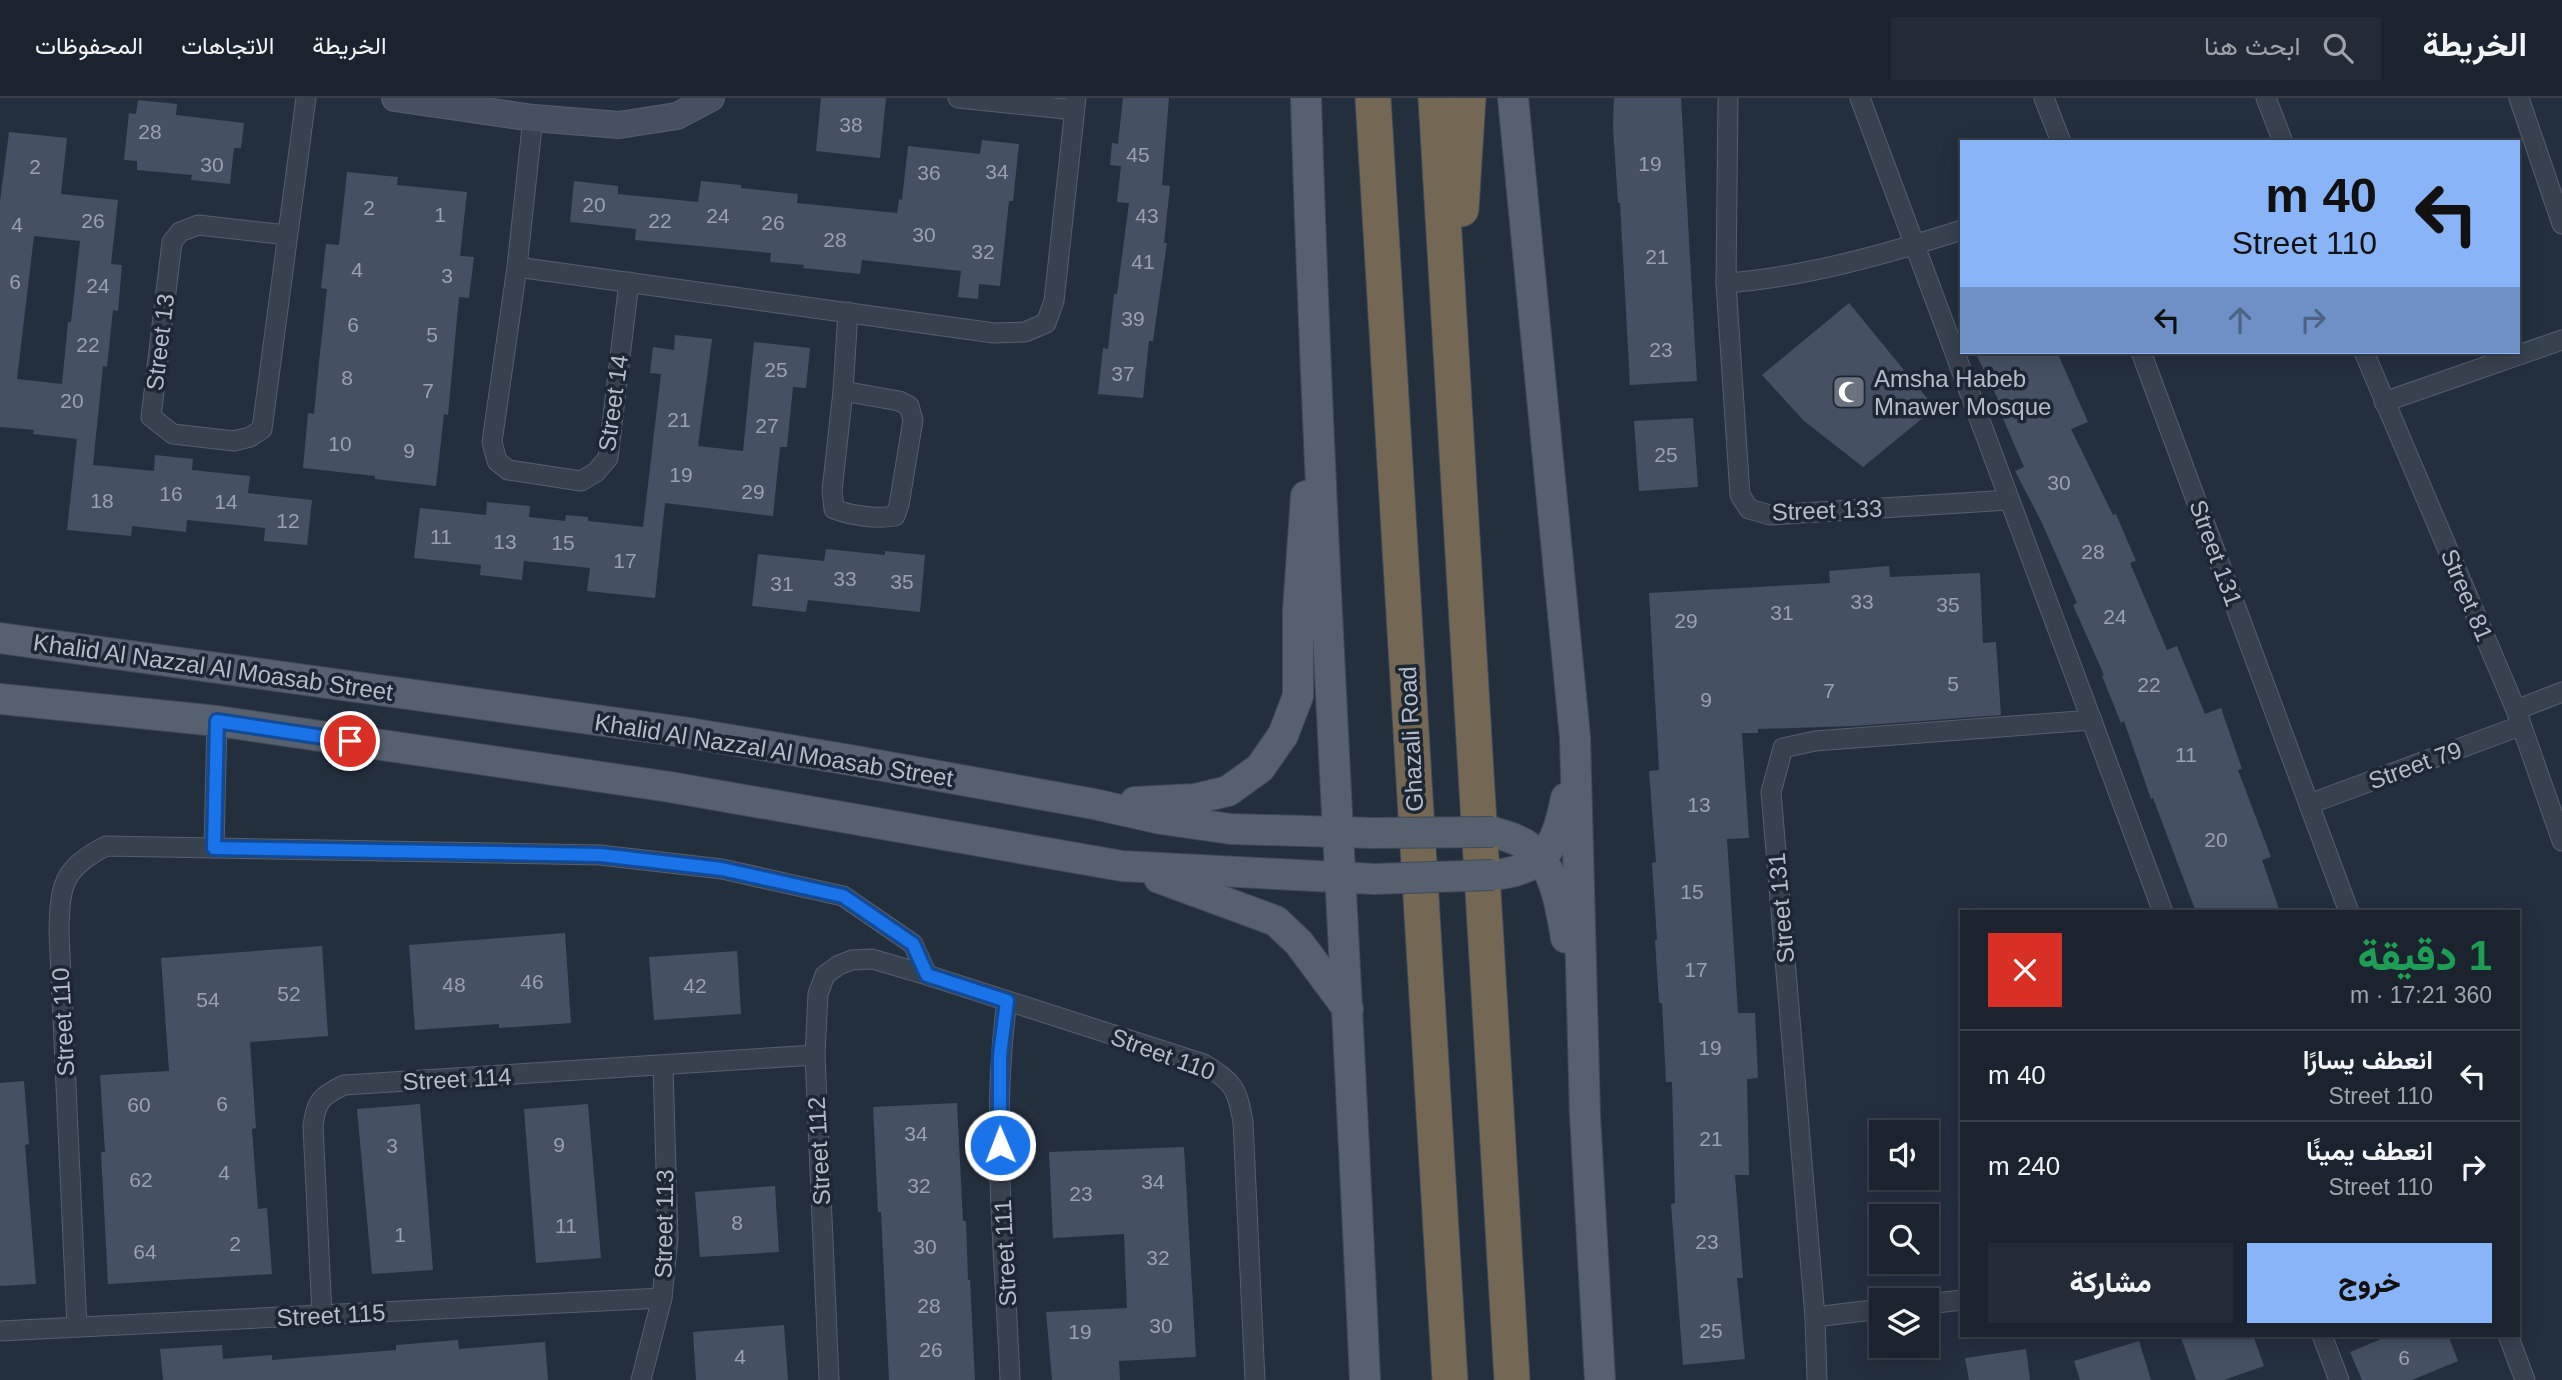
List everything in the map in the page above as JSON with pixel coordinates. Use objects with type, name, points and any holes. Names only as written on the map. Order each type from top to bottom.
[{"type":"highway","name":"Ghazali Road","points":[[1373,98],[1450,1380]]},
{"type":"highway","points":[[1436,98],[1512,1380]]},
{"type":"highway","points":[[1451,369],[1468,98]]},
{"type":"main road","points":[[1306,98],[1314,366],[1340,832],[1365,1380]]},
{"type":"main road","points":[[1513,98],[1575,737],[1582,1027],[1600,1380]]},
{"type":"main road","points":[[1518,155],[1521,98]]},
{"type":"main road","points":[[1094,804],[1195,799],[1228,791],[1260,768],[1283,735],[1298,696],[1298,611],[1314,366]]},
{"type":"main road","name":"Khalid Al Nazzal Al Moasab Street","points":[[0,638],[683,732],[1094,804],[1161,819],[1231,829],[1373,833],[1493,832],[1528,846],[1542,859]]},
{"type":"main road","points":[[0,699],[217,721],[670,787],[1122,866],[1342,879],[1493,875],[1511,873],[1542,859],[1551,847],[1560,826],[1575,737]]},
{"type":"main road","points":[[1542,859],[1552,878],[1564,923],[1582,1027]]},
{"type":"main road","points":[[1122,866],[1276,920],[1299,943],[1348,1009]]},
{"type":"street","name":"Street 13","points":[[288,235],[198,225],[180,232],[172,242],[151,417],[173,434],[234,441],[250,437],[262,429],[288,235],[306,98]]},
{"type":"street","points":[[396,98],[533,118],[619,125],[677,116],[711,98]]},
{"type":"street","points":[[517,268],[995,333],[1025,332],[1046,323],[1054,301],[1075,104],[958,98]]},
{"type":"street","name":"Street 133","points":[[1728,98],[1726,283],[1741,495],[1749,509],[1770,515],[2009,500]]},
{"type":"street","points":[[1860,98],[2162,910]]},
{"type":"street","points":[[2044,98],[2060,140]]},
{"type":"street","points":[[2266,98],[2282,140]]},
{"type":"street","points":[[2519,98],[2562,224]]},
{"type":"street","name":"Street 14","points":[[533,118],[517,268],[492,442],[497,461],[508,470],[581,481],[596,472],[608,458],[629,282]]},
{"type":"street","points":[[1726,283],[1773,279],[1960,231]]},
{"type":"street","points":[[843,391],[899,401],[909,406],[914,420],[895,516],[846,514],[834,509],[832,491],[848,312]]},
{"type":"street","points":[[2384,402],[2562,340]]},
{"type":"street","name":"Street 131","points":[[2142,354],[2348,910]]},
{"type":"street","name":"Street 81","points":[[2365,354],[2518,718],[2562,841]]},
{"type":"street","name":"Street 79","points":[[2309,804],[2518,718],[2562,692]]},
{"type":"street","name":"Street 131","points":[[1817,1380],[1815,1317],[1771,792],[1783,748],[1815,741],[2092,720]]},
{"type":"street","points":[[214,848],[217,721]]},
{"type":"street","name":"Street 110","points":[[77,1328],[59,932],[60,898],[67,877],[83,858],[106,846],[600,855],[722,869],[843,896],[913,944],[927,975]]},
{"type":"street","name":"Street 110","points":[[872,959],[1204,1064],[1225,1077],[1238,1094],[1244,1122],[1255,1380]]},
{"type":"street","name":"Street 112","points":[[829,1380],[815,1055],[818,995],[825,975],[839,965],[852,960],[872,959]]},
{"type":"street","name":"Street 111","points":[[1007,1001],[1000,1055],[999,1103],[1010,1380]]},
{"type":"street","name":"Street 114","points":[[322,1315],[313,1126],[315,1108],[325,1094],[344,1085],[815,1055]]},
{"type":"street","name":"Street 113","points":[[641,1380],[662,1298],[668,1238],[663,1066]]},
{"type":"street","name":"Street 115","points":[[0,1331],[662,1298]]},
{"type":"street","points":[[1939,1303],[1960,1300]]},
{"type":"street","points":[[1815,1317],[1869,1311]]},
{"type":"street","points":[[2323,1337],[2339,1380]]},
{"type":"street","points":[[2509,1337],[2523,1379]]},
{"type":"building","points":[[821,98],[886,98],[880,158],[816,151]]},
{"type":"building","points":[[1123,98],[1169,98],[1162,185],[1170,186],[1164,243],[1167,243],[1153,341],[1149,341],[1143,398],[1098,394],[1103,348],[1108,349],[1114,294],[1117,294],[1129,203],[1117,202],[1121,166],[1110,165],[1112,143],[1118,144]]},
{"type":"building","points":[[1614,98],[1681,98],[1697,381],[1630,385],[1613,128]]},
{"type":"building","points":[[138,100],[177,104],[176,115],[244,123],[241,148],[234,148],[230,184],[191,180],[192,175],[137,170],[137,161],[124,160],[129,113],[136,114]]},
{"type":"building","points":[[9,132],[67,138],[61,194],[118,200],[111,264],[122,265],[118,311],[113,310],[107,367],[103,366],[93,465],[154,471],[155,455],[193,459],[192,470],[250,476],[248,493],[312,500],[307,545],[264,541],[265,528],[187,520],[186,532],[132,526],[131,536],[67,530],[77,439],[33,434],[34,430],[0,427],[0,201]],"holes":[[[34,236],[80,241],[62,384],[17,379]]]},
{"type":"building","points":[[982,140],[1019,144],[1013,201],[1009,201],[1000,286],[979,284],[978,299],[958,297],[961,271],[862,260],[860,274],[803,268],[804,265],[770,262],[771,253],[635,240],[636,229],[570,222],[574,181],[618,186],[618,194],[698,202],[701,181],[798,194],[797,203],[897,213],[899,199],[902,200],[908,146],[980,154]]},
{"type":"building","points":[[347,172],[398,177],[397,185],[467,192],[460,256],[474,257],[469,298],[459,297],[448,415],[444,414],[436,486],[303,468],[308,413],[314,414],[327,289],[321,288],[326,244],[339,245]]},
{"type":"building","name":"Amsha Habeb Mnawer Mosque","points":[[1849,303],[1935,408],[1863,467],[1804,421],[1762,375]]},
{"type":"building","points":[[675,335],[712,339],[698,446],[743,451],[754,342],[810,348],[806,388],[793,387],[787,447],[780,447],[773,516],[665,503],[655,598],[587,591],[590,568],[524,561],[522,580],[480,575],[481,565],[414,558],[420,508],[486,515],[487,502],[530,506],[529,517],[565,521],[566,515],[588,517],[588,521],[643,527],[661,374],[650,373],[653,347],[674,350]]},
{"type":"building","points":[[1976,354],[2058,354],[2088,422],[2071,429],[2113,515],[2116,514],[2136,561],[2130,563],[2167,650],[2177,646],[2205,714],[2221,708],[2242,769],[2238,770],[2271,857],[2262,860],[2279,910],[2195,910],[2153,798],[2151,799],[2124,721],[2121,723],[2102,676],[2104,675],[2073,605],[2077,603],[2042,523],[2015,471],[2024,467],[1995,400],[1998,399]]},
{"type":"building","points":[[1693,418],[1698,487],[1639,491],[1634,421]]},
{"type":"building","points":[[826,549],[885,555],[885,551],[925,555],[920,612],[808,600],[806,612],[752,606],[758,554],[824,561]]},
{"type":"building","points":[[1889,566],[1890,577],[1980,573],[1983,643],[1996,642],[2001,715],[1854,726],[1758,729],[1758,733],[1742,733],[1749,838],[1727,839],[1738,1013],[1755,1013],[1758,1078],[1747,1079],[1749,1175],[1735,1175],[1743,1278],[1737,1278],[1745,1359],[1683,1365],[1671,1204],[1675,1203],[1672,1082],[1666,1082],[1662,1003],[1659,1003],[1655,940],[1652,863],[1656,862],[1649,771],[1659,770],[1649,593],[1830,583],[1829,571]]},
{"type":"building","points":[[565,933],[571,1023],[499,1028],[499,1024],[415,1030],[409,945]]},
{"type":"building","points":[[322,946],[328,1036],[250,1042],[256,1128],[252,1129],[258,1209],[267,1208],[272,1274],[108,1284],[100,1075],[169,1071],[161,958]]},
{"type":"building","points":[[737,951],[741,1014],[654,1020],[649,957]]},
{"type":"building","points":[[24,1081],[29,1144],[25,1145],[36,1284],[0,1286],[0,1083]]},
{"type":"building","points":[[957,1103],[975,1380],[889,1380],[873,1107]]},
{"type":"building","points":[[420,1104],[433,1270],[372,1274],[357,1109]]},
{"type":"building","points":[[588,1104],[601,1258],[536,1263],[524,1109]]},
{"type":"building","points":[[1184,1147],[1196,1357],[1119,1361],[1120,1380],[1052,1380],[1046,1312],[1127,1308],[1124,1234],[1053,1238],[1049,1152]]},
{"type":"building","points":[[775,1186],[779,1252],[700,1257],[695,1192]]},
{"type":"building","points":[[784,1325],[788,1380],[696,1380],[693,1332]]},
{"type":"building","points":[[2181,1337],[2254,1337],[2264,1366],[2224,1380],[2196,1380]]},
{"type":"building","points":[[2386,1337],[2449,1337],[2458,1361],[2412,1380],[2362,1380],[2350,1352]]},
{"type":"building","points":[[458,1340],[459,1349],[545,1342],[548,1380],[163,1380],[160,1349],[222,1345],[223,1359],[272,1355],[272,1360],[396,1350],[396,1345]]},
{"type":"building","points":[[2139,1341],[2151,1380],[2080,1380],[2074,1361]]},
{"type":"building","points":[[2026,1349],[2030,1380],[1969,1380],[1965,1358]]},
{"type":"place","name":"Amsha Habeb Mnawer Mosque","points":[[1849,392]]},
{"type":"route","points":[[350,741],[217,721],[214,848],[600,855],[722,869],[843,896],[913,944],[927,975],[1007,1001],[1000,1055],[1000,1145]]}]
